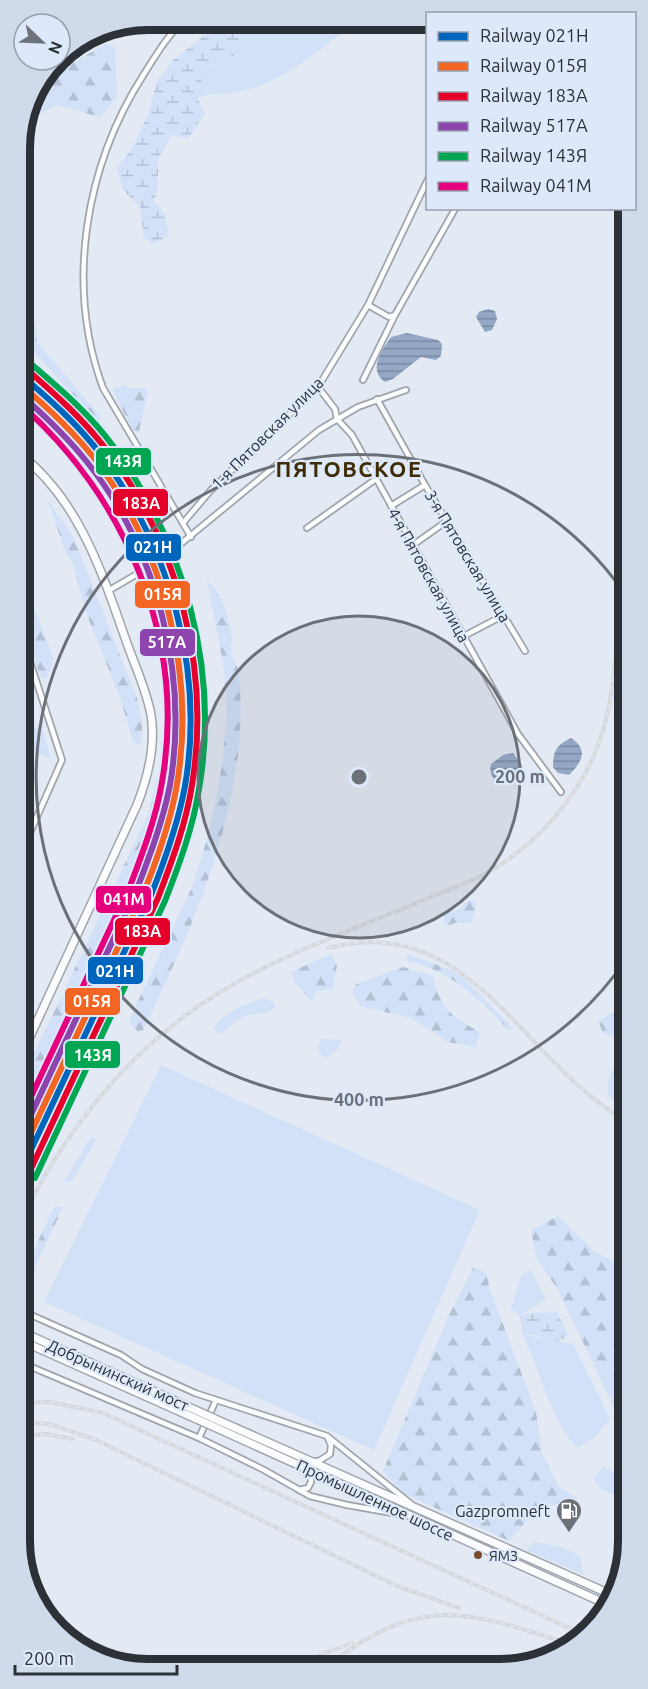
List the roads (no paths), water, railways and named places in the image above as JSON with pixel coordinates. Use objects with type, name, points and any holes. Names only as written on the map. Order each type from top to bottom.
[{"type":"main road","points":[[30,463],[45,477],[72,511],[88,541],[151,715],[149,763],[137,805],[30,1037]]},
{"type":"main road","name":"Добрынинский мост","points":[[30,1336],[212,1421]]},
{"type":"main road","name":"Добрынинский мост","points":[[30,1344],[212,1421]]},
{"type":"main road","name":"Промышленное шоссе","points":[[212,1421],[311,1461],[606,1592]]},
{"type":"main road","name":"Промышленное шоссе","points":[[212,1421],[308,1469],[601,1602]]},
{"type":"street","points":[[175,30],[140,81],[111,138],[91,202],[83,289],[90,343],[103,388],[191,537]]},
{"type":"street","name":"1-я Пятовская улица","points":[[183,523],[211,490],[318,387],[369,306],[426,183]]},
{"type":"street","points":[[363,380],[395,315],[454,210]]},
{"type":"street","points":[[369,306],[388,317],[395,315]]},
{"type":"street","name":"4-я Пятовская улица","points":[[318,387],[335,409],[337,419],[352,435],[518,734],[561,792]]},
{"type":"street","points":[[108,591],[161,560],[288,454],[337,419],[377,399],[406,390]]},
{"type":"street","name":"3-я Пятовская улица","points":[[377,399],[447,522],[525,651]]},
{"type":"street","points":[[308,528],[376,479]]},
{"type":"street","points":[[391,506],[425,484]]},
{"type":"street","points":[[413,545],[447,522]]},
{"type":"street","points":[[464,636],[504,615]]},
{"type":"street","points":[[30,662],[62,760],[30,833]]},
{"type":"street","points":[[30,1315],[121,1355],[142,1369],[216,1400],[327,1436],[412,1505]]},
{"type":"street","points":[[30,1366],[199,1438],[264,1470],[295,1490],[347,1505],[408,1515]]},
{"type":"street","points":[[199,1438],[216,1400]]},
{"type":"street","points":[[311,1461],[319,1461],[330,1454],[331,1445],[327,1436]]},
{"type":"street","points":[[295,1490],[302,1490],[311,1482],[312,1476],[308,1469]]},
{"type":"railway","points":[[30,1204],[58,1154],[102,1094],[153,1041],[183,1018],[214,996],[288,956],[490,871],[514,855],[541,832],[575,791],[600,741],[610,702],[618,624]]},
{"type":"railway","points":[[328,948],[378,942],[421,951],[458,971],[492,999],[591,1096],[618,1115]]},
{"type":"railway","points":[[30,1217],[32,1213]]},
{"type":"railway","points":[[30,1403],[50,1402],[103,1413],[576,1631]]},
{"type":"railway","points":[[30,1423],[49,1424],[94,1439],[397,1586],[459,1608]]},
{"type":"railway","points":[[30,1435],[46,1434],[73,1439]]},
{"type":"railway","points":[[337,1659],[388,1628],[415,1619],[442,1615],[498,1622],[561,1641]]},
{"type":"railway","points":[[310,1659],[352,1643]]},
{"type":"rail line","name":"143Я","points":[[30,363],[74,402],[104,434],[138,484],[159,524],[177,566],[190,609],[200,653],[204,698],[204,744],[199,789],[180,860],[165,901],[35,1178]]},
{"type":"rail line","name":"183А","points":[[30,373],[67,406],[106,449],[131,485],[152,524],[170,566],[183,608],[192,652],[197,697],[197,741],[192,785],[173,856],[158,898],[30,1171]]},
{"type":"rail line","name":"021Н","points":[[30,383],[63,412],[101,455],[125,491],[146,530],[163,570],[176,612],[185,655],[190,699],[190,743],[185,786],[166,855],[151,895],[30,1152]]},
{"type":"rail line","name":"015Я","points":[[30,392],[59,419],[94,458],[118,493],[139,531],[156,571],[168,612],[177,655],[182,698],[182,741],[177,784],[159,852],[144,892],[30,1135]]},
{"type":"rail line","name":"517А","points":[[30,403],[87,462],[111,496],[132,534],[149,573],[162,615],[171,657],[175,700],[175,743],[170,785],[151,851],[137,889],[30,1117]]},
{"type":"rail line","name":"041М","points":[[30,414],[58,441],[90,482],[118,527],[140,575],[156,625],[165,676],[167,729],[162,782],[149,835],[135,873],[30,1099]]},
{"type":"place","name":"Gazpromneft","points":[[569,1534]]},
{"type":"place","name":"ЯМЗ","points":[[478,1555]]},
{"type":"district","name":"ПЯТОВСКОЕ","points":[[349,469]]}]
